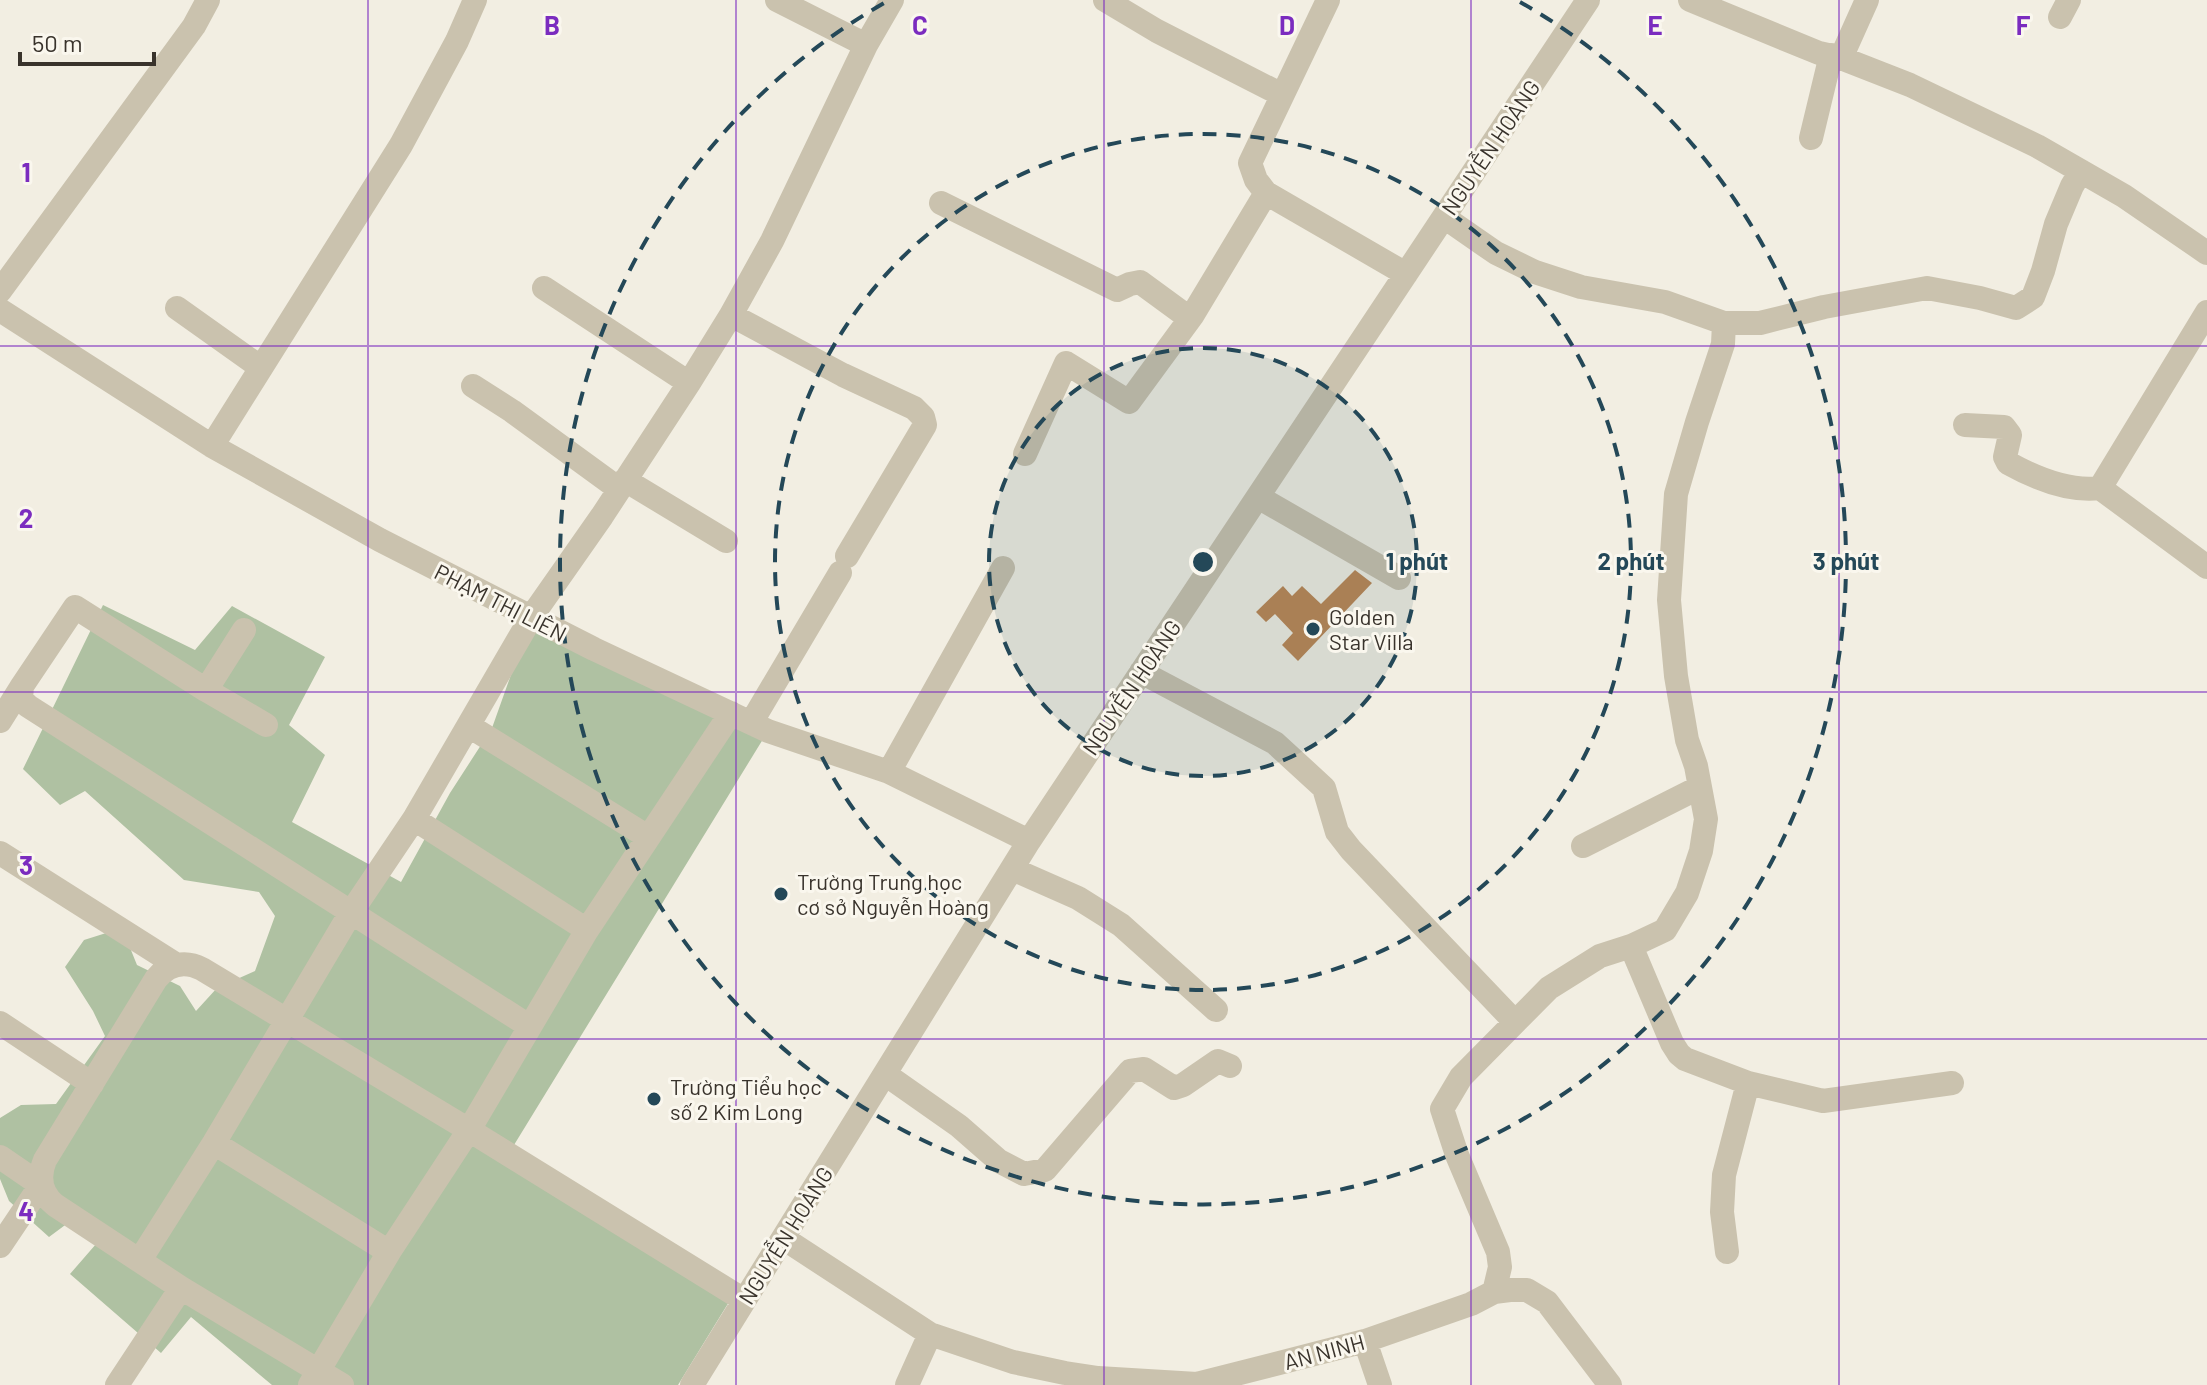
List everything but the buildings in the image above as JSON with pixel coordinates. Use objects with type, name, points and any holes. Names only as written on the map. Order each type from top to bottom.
[{"type":"street","points":[[212,446],[401,145],[457,41],[475,0]]},
{"type":"street","points":[[777,0],[866,45]]},
{"type":"street","points":[[140,1260],[214,1143],[350,914],[414,819],[532,616],[572,561],[731,315],[772,241],[866,45],[892,0]]},
{"type":"street","points":[[1105,0],[1157,31],[1282,95]]},
{"type":"street","points":[[1328,0],[1250,163],[1256,180],[1266,193],[1406,274]]},
{"type":"street","name":"NGUYỄN HOÀNG","points":[[692,1385],[1029,841],[1588,0]]},
{"type":"street","points":[[1690,0],[1819,53],[1910,85],[2037,146],[2124,196],[2207,253]]},
{"type":"street","points":[[1811,138],[1836,57],[1867,0]]},
{"type":"street","points":[[0,291],[194,26],[203,2]]},
{"type":"street","points":[[1444,217],[1496,253],[1535,272],[1581,287],[1665,302],[1724,323],[1760,323],[1824,307],[1927,288],[2016,308],[2033,297],[2056,224],[2081,171]]},
{"type":"street","points":[[1025,454],[1066,363],[1129,402],[1192,316],[1266,193]]},
{"type":"street","points":[[941,203],[1117,290],[1140,282],[1181,312],[1192,316]]},
{"type":"street","points":[[544,288],[689,383]]},
{"type":"street","points":[[177,308],[260,367]]},
{"type":"street","name":"PHẠM THỊ LIÊN","points":[[0,310],[212,446],[380,540],[594,649],[768,731],[889,772],[1029,841]]},
{"type":"street","points":[[1965,425],[2007,429],[2010,438],[2005,459],[2014,466],[2067,487],[2100,488],[2207,312]]},
{"type":"street","points":[[314,1378],[389,1252],[469,1130],[587,930],[648,837],[741,718],[843,564],[925,425],[923,417],[914,408],[843,375],[731,315]]},
{"type":"street","points":[[1494,1292],[1500,1267],[1498,1252],[1457,1155],[1442,1109],[1461,1077],[1549,988],[1600,956],[1665,930],[1687,893],[1701,851],[1706,819],[1676,676],[1669,600],[1676,494],[1723,344],[1724,323]]},
{"type":"street","points":[[473,386],[622,484],[726,541]]},
{"type":"street","points":[[2100,488],[2207,567]]},
{"type":"street","points":[[1258,497],[1399,578]]},
{"type":"street","points":[[889,772],[1003,568]]},
{"type":"street","points":[[0,721],[75,607],[266,725]]},
{"type":"street","points":[[206,690],[244,630]]},
{"type":"street","points":[[1141,672],[1275,743],[1324,788],[1337,832],[1351,850],[1514,1021]]},
{"type":"street","points":[[22,686],[21,699],[28,706],[529,1026]]},
{"type":"street","points":[[469,726],[648,837]]},
{"type":"street","points":[[1583,846],[1700,787]]},
{"type":"street","points":[[414,819],[587,930]]},
{"type":"street","points":[[0,853],[175,964]]},
{"type":"street","points":[[1012,869],[1078,898],[1121,925],[1216,1010]]},
{"type":"street","points":[[1631,946],[1672,1043],[1685,1059],[1748,1083],[1823,1101],[1952,1083]]},
{"type":"street","points":[[342,1385],[314,1378],[55,1205],[44,1194],[41,1185],[45,1160],[156,979],[175,964],[195,965],[202,969],[744,1300]]},
{"type":"street","points":[[0,1023],[92,1084]]},
{"type":"street","points":[[885,1074],[959,1126],[999,1161],[1024,1174],[1045,1170],[1130,1071],[1144,1069],[1174,1088],[1218,1061],[1230,1066]]},
{"type":"street","points":[[1727,1252],[1722,1212],[1724,1175],[1748,1083]]},
{"type":"street","points":[[214,1143],[389,1252]]},
{"type":"street","points":[[0,1157],[41,1185]]},
{"type":"street","points":[[0,1246],[41,1185]]},
{"type":"street","name":"AN NINH","points":[[783,1238],[930,1334],[1013,1362],[1065,1373],[1197,1385],[1365,1341],[1471,1304],[1494,1292],[1527,1290],[1547,1302],[1610,1385]]},
{"type":"street","points":[[117,1385],[181,1288]]},
{"type":"street","points":[[907,1385],[930,1334]]},
{"type":"street","points":[[1365,1341],[1380,1385]]},
{"type":"green space","points":[[103,605],[195,650],[232,606],[325,657],[289,725],[325,755],[292,822],[401,882],[450,793],[492,728],[532,616],[768,731],[506,1158],[732,1297],[678,1385],[272,1385],[191,1317],[161,1353],[70,1274],[103,1236],[80,1214],[49,1237],[9,1201],[0,1179],[0,1118],[21,1105],[56,1104],[105,1036],[65,967],[84,940],[122,928],[137,965],[180,986],[196,1011],[217,988],[255,971],[275,916],[259,892],[184,880],[85,791],[60,805],[23,769]]},
{"type":"place","name":"Golden Star Villa","points":[[1313,629]]},
{"type":"place","name":"Trường Trung học cơ sở Nguyễn Hoàng","points":[[781,894]]},
{"type":"place","name":"Trường Tiểu học số 2 Kim Long","points":[[654,1099]]}]
